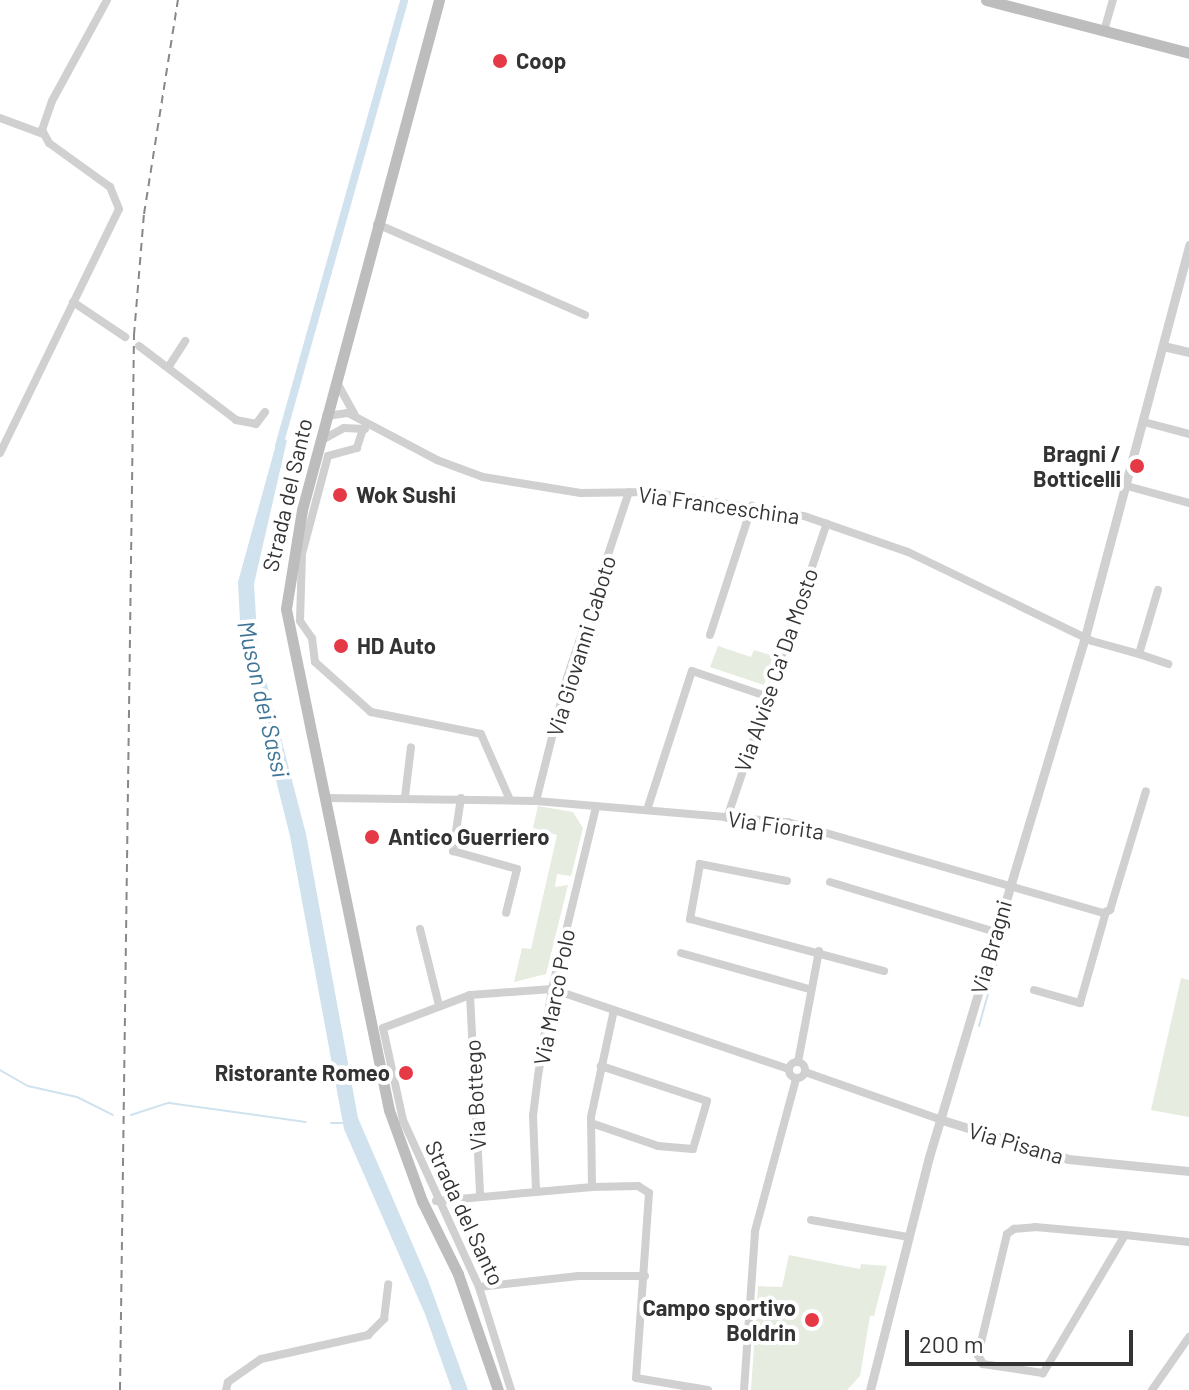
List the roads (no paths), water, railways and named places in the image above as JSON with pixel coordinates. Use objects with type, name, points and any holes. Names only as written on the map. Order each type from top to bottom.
[{"type":"main road","name":"Strada del Santo","points":[[439,0],[335,378],[290,562],[286,609],[401,1151],[450,1244],[498,1390]]},
{"type":"main road","points":[[986,0],[1189,53]]},
{"type":"street","points":[[43,134],[52,101],[107,0]]},
{"type":"street","points":[[1104,31],[1113,0]]},
{"type":"street","points":[[0,118],[43,134],[110,187],[119,203],[0,453]]},
{"type":"street","points":[[376,224],[585,315]]},
{"type":"street","name":"Via Bragni","points":[[870,1390],[939,1119],[1085,637],[1189,245]]},
{"type":"street","points":[[73,302],[125,337]]},
{"type":"street","points":[[169,366],[185,341]]},
{"type":"street","points":[[139,346],[169,366],[226,415],[256,424],[265,412]]},
{"type":"street","points":[[1163,346],[1189,352]]},
{"type":"street","name":"Via Franceschina","points":[[335,378],[346,406],[358,418]]},
{"type":"street","name":"Via Franceschina","points":[[326,416],[348,413],[385,434],[483,477],[561,491],[629,492],[752,506],[827,523],[913,554],[1085,637]]},
{"type":"street","points":[[320,442],[344,428],[326,416]]},
{"type":"street","points":[[1144,422],[1189,434]]},
{"type":"street","name":"Via Franceschina","points":[[344,428],[385,434]]},
{"type":"street","points":[[363,429],[357,448],[328,456],[305,542],[298,600],[315,662],[371,712],[481,734],[510,800]]},
{"type":"street","points":[[1127,486],[1189,503]]},
{"type":"street","name":"Via Giovanni Caboto","points":[[536,801],[567,678],[629,492]]},
{"type":"street","points":[[710,635],[752,506]]},
{"type":"street","name":"Via Alvise Ca' Da Mosto","points":[[727,818],[827,523]]},
{"type":"street","points":[[1139,654],[1158,590]]},
{"type":"street","points":[[1085,637],[1168,664]]},
{"type":"street","points":[[647,810],[692,671],[766,696]]},
{"type":"street","points":[[405,797],[411,747]]},
{"type":"street","points":[[1034,990],[1080,1003],[1146,791]]},
{"type":"street","name":"Via Fiorita","points":[[327,798],[536,801],[819,828],[1106,912]]},
{"type":"street","points":[[461,798],[453,851],[517,869],[506,913]]},
{"type":"street","name":"Via Marco Polo","points":[[536,1190],[533,1116],[552,989],[596,807]]},
{"type":"street","points":[[787,881],[700,864],[690,919],[819,951],[884,971]]},
{"type":"street","points":[[830,882],[996,932]]},
{"type":"street","points":[[420,929],[439,1005],[470,995],[552,989],[788,1069],[796,1079]]},
{"type":"street","points":[[819,951],[809,989],[798,1062],[805,1072],[939,1119]]},
{"type":"street","points":[[681,953],[809,989]]},
{"type":"street","name":"Via Bottego","points":[[470,995],[480,1195]]},
{"type":"street","name":"Strada del Santo","points":[[439,1005],[383,1028],[382,1052],[403,1120],[450,1244],[479,1287],[511,1390]]},
{"type":"street","points":[[592,1187],[591,1123],[614,1010]]},
{"type":"street","points":[[788,1069],[798,1062]]},
{"type":"street","points":[[591,1123],[658,1146],[693,1149],[707,1101],[601,1066]]},
{"type":"street","points":[[744,1390],[755,1231],[796,1079],[805,1072]]},
{"type":"street","name":"Via Pisana","points":[[939,1119],[1068,1159],[1189,1171]]},
{"type":"street","points":[[436,1201],[592,1187],[638,1186],[649,1193],[636,1378],[708,1390]]},
{"type":"street","points":[[811,1220],[908,1237]]},
{"type":"street","points":[[1125,1235],[1043,1373],[983,1364],[978,1355],[1007,1234],[1035,1227],[1125,1235],[1189,1242]]},
{"type":"street","points":[[479,1287],[578,1276],[645,1276]]},
{"type":"street","points":[[226,1390],[228,1382],[261,1359],[368,1335],[384,1319],[388,1284]]},
{"type":"street","points":[[474,1322],[488,1317]]},
{"type":"street","points":[[1152,1390],[1189,1337]]},
{"type":"water","points":[[278,437],[287,440],[254,584],[258,650],[306,834],[358,1118],[428,1280],[468,1390],[452,1390],[425,1314],[344,1129],[290,836],[241,641],[238,582]]},
{"type":"waterway","name":"Muson dei Sassi","points":[[279,446],[404,0]]},
{"type":"waterway","points":[[979,1026],[1004,937]]},
{"type":"waterway","points":[[0,1070],[28,1086],[77,1097],[113,1115]]},
{"type":"waterway","points":[[131,1115],[169,1103],[306,1122]]},
{"type":"waterway","points":[[331,1123],[342,1123]]},
{"type":"railway","points":[[120,1390],[134,335],[144,214],[178,0]]},
{"type":"place","name":"Coop","points":[[500,61]]},
{"type":"place","name":"Bragni / Botticelli","points":[[1137,466]]},
{"type":"place","name":"Wok Sushi","points":[[340,495]]},
{"type":"place","name":"HD Auto","points":[[341,646]]},
{"type":"place","name":"Antico Guerriero","points":[[372,837]]},
{"type":"place","name":"Ristorante Romeo","points":[[406,1073]]},
{"type":"place","name":"Campo sportivo Boldrin","points":[[812,1320]]}]
